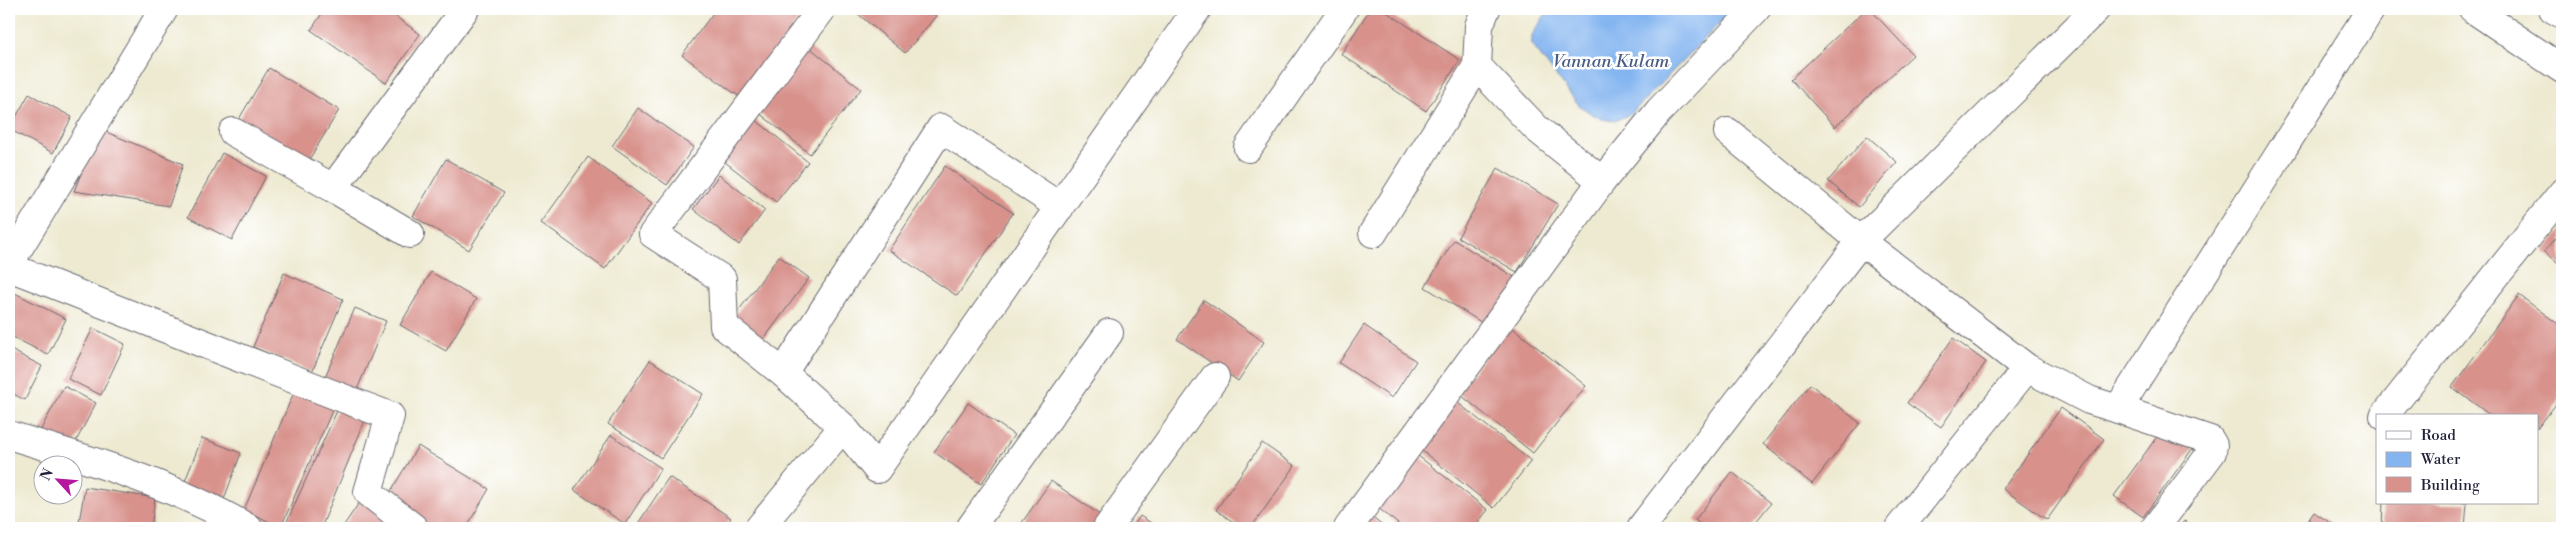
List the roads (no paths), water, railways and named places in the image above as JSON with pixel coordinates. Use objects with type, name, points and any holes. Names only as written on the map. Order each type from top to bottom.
[{"type":"street","points":[[164,9],[9,265],[390,416],[368,492],[414,528]]},
{"type":"street","points":[[333,188],[465,9]]},
{"type":"street","points":[[822,9],[653,234],[722,279],[724,326],[783,373],[843,427],[877,469],[1197,9]]},
{"type":"street","points":[[1248,148],[1344,9]]},
{"type":"street","points":[[1373,234],[1477,66],[1479,26],[1486,9]]},
{"type":"street","points":[[1348,528],[1602,181],[1659,110],[1756,9]]},
{"type":"street","points":[[1641,528],[1861,241],[2096,9]]},
{"type":"street","points":[[2118,409],[2371,9]]},
{"type":"street","points":[[2473,9],[2562,69]]},
{"type":"street","points":[[2553,9],[2562,14]]},
{"type":"street","points":[[1477,66],[1536,128],[1602,181]]},
{"type":"street","points":[[783,373],[941,128],[1060,207]]},
{"type":"street","points":[[233,132],[410,234]]},
{"type":"street","points":[[1728,132],[1861,241],[2027,368],[2089,400],[2210,440],[2213,445],[2212,452],[2155,528]]},
{"type":"street","points":[[2386,414],[2562,193]]},
{"type":"street","points":[[973,528],[971,527],[1109,333]]},
{"type":"street","points":[[1899,528],[2027,368]]},
{"type":"street","points":[[1107,528],[1215,377]]},
{"type":"street","points":[[759,528],[843,427]]},
{"type":"street","points":[[9,435],[104,464],[200,502],[248,528]]},
{"type":"water","name":"Vannan Kulam","points":[[1549,9],[1733,9],[1635,110],[1620,119],[1607,120],[1594,115],[1579,105],[1532,45],[1532,35]]}]
